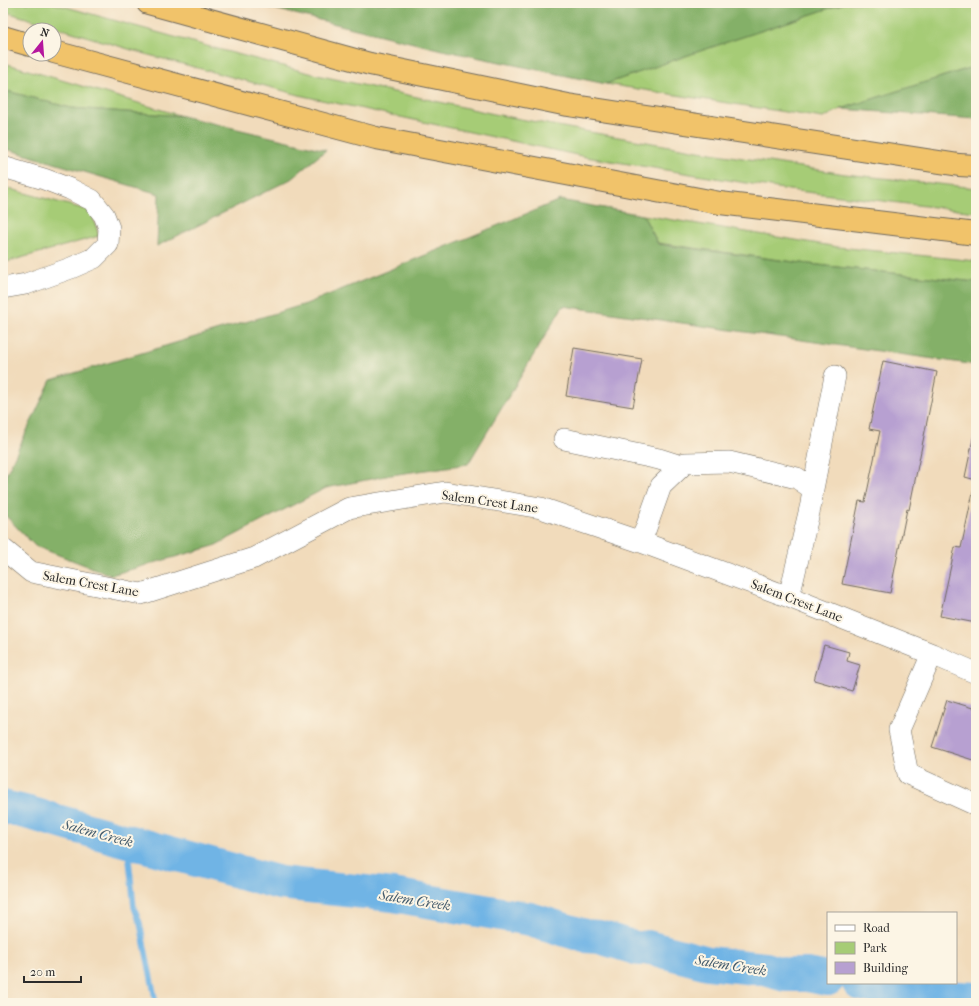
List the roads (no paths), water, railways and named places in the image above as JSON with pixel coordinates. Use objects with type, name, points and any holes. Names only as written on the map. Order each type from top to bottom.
[{"type":"highway","points":[[148,3],[370,64],[568,105],[951,164],[976,166]]},
{"type":"highway","points":[[3,37],[22,43]]},
{"type":"highway","points":[[62,54],[376,138],[720,203],[976,234]]},
{"type":"street","points":[[3,166],[70,188],[92,200],[104,214],[109,228],[108,244],[94,258],[26,284],[3,288]]},
{"type":"street","points":[[789,597],[811,504],[835,376]]},
{"type":"street","points":[[564,439],[659,458],[681,466]]},
{"type":"street","points":[[642,542],[661,486],[685,463],[729,462],[798,478],[813,489]]},
{"type":"street","name":"Salem Crest Lane","points":[[3,549],[31,572],[141,594],[254,558],[349,508],[445,492],[541,508],[642,542],[789,597],[976,673]]},
{"type":"street","points":[[932,654],[899,730],[908,774],[976,805]]},
{"type":"waterway","name":"Salem Creek","points":[[3,807],[280,883],[393,895],[530,919],[585,936],[599,937],[639,949],[647,947],[708,963],[765,969],[785,975],[807,975],[827,979]]},
{"type":"waterway","points":[[127,841],[134,907],[140,923],[156,1003]]},
{"type":"waterway","name":"Salem Creek","points":[[863,984],[889,991],[904,990],[939,997],[976,999]]},
{"type":"waterway","name":"Salem Creek","points":[[970,998],[973,1003]]}]
